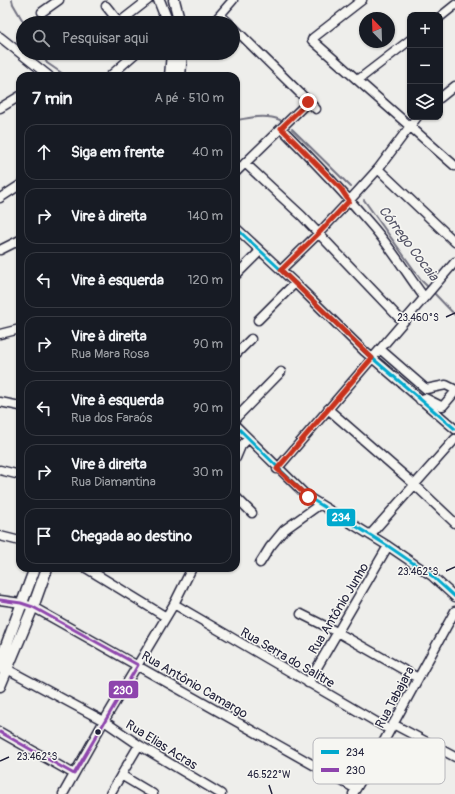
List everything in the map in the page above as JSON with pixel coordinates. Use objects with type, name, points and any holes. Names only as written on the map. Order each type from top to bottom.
[{"type":"main road","points":[[159,0],[165,16]]},
{"type":"main road","points":[[176,1],[179,16]]},
{"type":"main road","points":[[168,72],[171,60]]},
{"type":"main road","points":[[181,72],[182,60]]},
{"type":"main road","points":[[0,686],[2,666],[21,603],[33,572]]},
{"type":"main road","points":[[2,666],[33,607],[46,572]]},
{"type":"street","points":[[42,12],[59,0]]},
{"type":"street","points":[[127,16],[148,0]]},
{"type":"street","points":[[220,15],[233,0]]},
{"type":"street","points":[[362,0],[312,38],[315,43],[455,166]]},
{"type":"street","points":[[443,15],[455,5]]},
{"type":"street","points":[[106,6],[114,16]]},
{"type":"street","points":[[240,34],[316,109]]},
{"type":"street","points":[[0,37],[16,50]]},
{"type":"street","points":[[358,80],[407,42]]},
{"type":"street","points":[[29,60],[44,72]]},
{"type":"street","points":[[115,72],[128,60]]},
{"type":"street","points":[[443,96],[455,86]]},
{"type":"street","points":[[0,108],[16,98]]},
{"type":"street","points":[[240,168],[308,102]]},
{"type":"street","points":[[281,270],[318,234],[378,169],[416,120]]},
{"type":"street","points":[[281,128],[341,189],[349,201],[374,228],[425,296]]},
{"type":"street","points":[[245,163],[297,211],[402,322]]},
{"type":"street","points":[[378,169],[455,242]]},
{"type":"street","points":[[0,198],[16,188]]},
{"type":"street","points":[[240,232],[372,358],[455,429]]},
{"type":"street","points":[[0,250],[16,242]]},
{"type":"street","points":[[240,271],[260,251]]},
{"type":"street","points":[[277,469],[455,262]]},
{"type":"street","points":[[258,320],[295,284]]},
{"type":"street","points":[[0,334],[16,330]]},
{"type":"street","points":[[240,350],[251,339]]},
{"type":"street","points":[[380,349],[426,389],[446,385],[454,389],[455,392],[443,406],[440,406],[425,398],[420,400]]},
{"type":"street","points":[[240,414],[281,372]]},
{"type":"street","points":[[0,402],[16,405]]},
{"type":"street","points":[[328,409],[414,484],[455,523]]},
{"type":"street","points":[[240,430],[277,469],[308,497],[388,546],[432,576],[455,597]]},
{"type":"street","points":[[240,448],[248,439]]},
{"type":"street","points":[[370,535],[455,439]]},
{"type":"street","points":[[0,470],[16,474]]},
{"type":"street","points":[[240,501],[252,513]]},
{"type":"street","points":[[260,563],[270,547],[284,530],[319,505]]},
{"type":"street","points":[[0,536],[16,540]]},
{"type":"street","name":"Rua Antônio Junho","points":[[308,682],[388,546]]},
{"type":"street","points":[[93,572],[166,617]]},
{"type":"street","points":[[63,794],[104,721],[174,604],[190,572]]},
{"type":"street","name":"Rua Antônio Camargo","points":[[0,600],[21,603],[33,607],[138,665],[313,767]]},
{"type":"street","name":"Rua Serra do Salitre","points":[[174,604],[308,682],[415,738]]},
{"type":"street","name":"Rua Tabajara","points":[[386,738],[455,611]]},
{"type":"street","points":[[301,614],[337,632],[418,678]]},
{"type":"street","name":"Rua Elias Acras","points":[[2,666],[104,721],[221,794]]},
{"type":"street","points":[[0,732],[74,774]]},
{"type":"street","points":[[110,794],[139,744]]},
{"type":"street","name":"Rua Serra do Salitre","points":[[445,752],[455,757]]},
{"type":"street","points":[[121,775],[153,794]]},
{"type":"street","name":"Rua Antônio Camargo","points":[[341,784],[355,792]]},
{"type":"waterway","name":"Córrego Cocaia","points":[[12,0],[20,16]]},
{"type":"waterway","name":"Córrego Cocaia","points":[[46,60],[47,63],[60,72]]},
{"type":"waterway","name":"Córrego Cocaia","points":[[240,120],[269,117],[280,120]]},
{"type":"waterway","name":"Córrego Cocaia","points":[[292,129],[351,187]]},
{"type":"waterway","name":"Córrego Cocaia","points":[[364,200],[422,281],[429,288]]},
{"type":"waterway","name":"Córrego Cocaia","points":[[432,291],[455,315]]},
{"type":"transit line","name":"234","points":[[240,232],[364,351],[455,429]]},
{"type":"transit line","name":"234","points":[[240,430],[308,497],[388,546],[432,576],[455,597]]},
{"type":"transit line","name":"230","points":[[0,600],[21,603],[33,607],[138,665],[74,774],[0,732]]},
{"type":"route","points":[[308,102],[281,128],[341,189],[349,201],[281,270],[372,358],[277,469],[308,497]]}]
